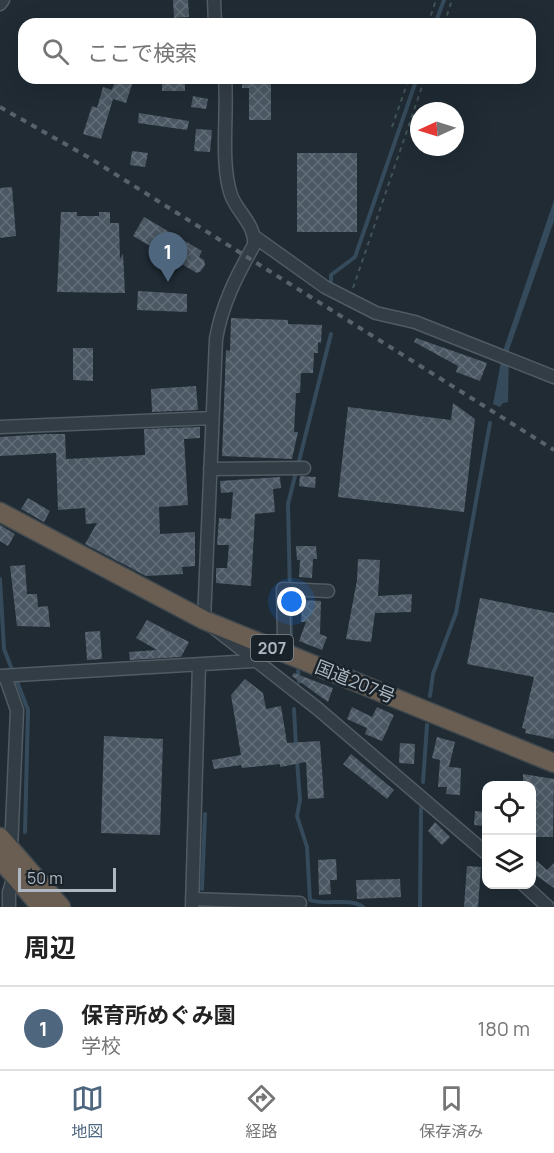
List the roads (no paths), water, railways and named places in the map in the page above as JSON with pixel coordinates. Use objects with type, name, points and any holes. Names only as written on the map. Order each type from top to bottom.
[{"type":"highway","name":"国道207号","points":[[0,512],[204,620],[554,763]]},
{"type":"highway","points":[[4,849],[14,876],[41,907]]},
{"type":"highway","points":[[4,849],[61,907]]},
{"type":"street","points":[[0,4],[3,0]]},
{"type":"street","points":[[214,0],[215,18]]},
{"type":"street","points":[[225,84],[226,172],[232,196],[255,237],[325,287],[376,313],[415,322],[554,377]]},
{"type":"street","points":[[255,237],[254,245],[230,288],[220,316],[216,339],[204,620],[253,661],[318,709],[482,850]]},
{"type":"street","points":[[0,427],[212,418]]},
{"type":"street","points":[[210,469],[299,467]]},
{"type":"street","points":[[280,651],[284,637],[283,589],[328,591]]},
{"type":"street","points":[[4,849],[17,710],[9,676],[253,661]]},
{"type":"street","points":[[199,665],[192,903],[300,903]]},
{"type":"street","points":[[9,907],[9,892],[14,876]]},
{"type":"street","points":[[528,889],[548,907]]},
{"type":"water","points":[[554,200],[554,221],[509,350],[508,402],[503,403],[500,407],[493,404],[503,351]]},
{"type":"waterway","points":[[437,18],[444,0]]},
{"type":"waterway","points":[[331,281],[331,275],[355,257],[415,84]]},
{"type":"waterway","points":[[298,465],[331,334]]},
{"type":"waterway","points":[[430,696],[433,674],[456,613],[490,423]]},
{"type":"waterway","points":[[291,638],[288,504],[296,472]]},
{"type":"waterway","points":[[0,579],[4,649],[13,672]]},
{"type":"waterway","points":[[298,671],[299,682]]},
{"type":"waterway","points":[[16,679],[28,710],[25,832]]},
{"type":"waterway","points":[[294,709],[296,746]]},
{"type":"waterway","points":[[423,782],[427,725]]},
{"type":"waterway","points":[[297,760],[300,800],[297,816],[307,847],[310,900],[344,902],[363,907]]},
{"type":"waterway","points":[[420,907],[421,808]]},
{"type":"waterway","points":[[202,889],[205,814]]},
{"type":"railway","points":[[0,107],[88,157],[554,450]]},
{"type":"place","name":"保育所めぐみ園","points":[[168,282]]}]
